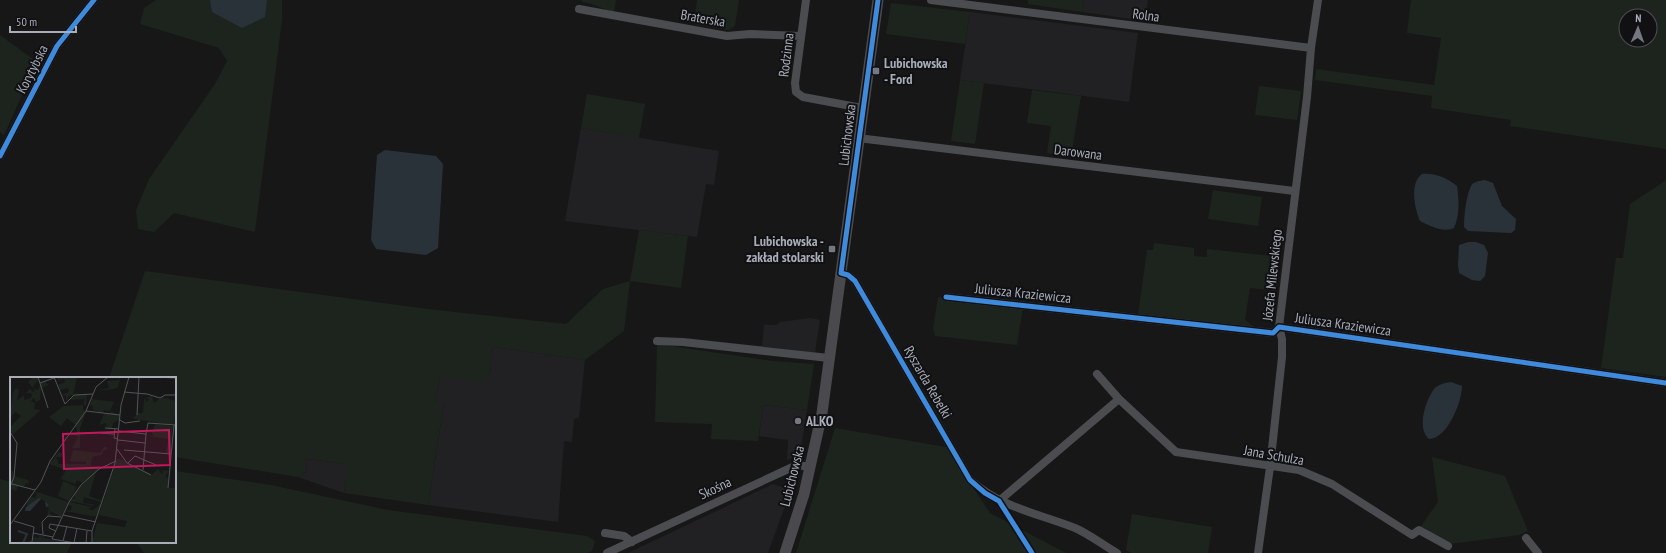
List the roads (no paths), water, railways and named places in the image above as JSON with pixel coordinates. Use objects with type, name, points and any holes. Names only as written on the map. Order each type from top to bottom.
[{"type":"street","name":"Korytybska","points":[[0,156],[58,46],[94,0]]},
{"type":"street","name":"Rodzinna","points":[[806,0],[795,83],[796,92],[803,97],[862,108]]},
{"type":"street","name":"Lubichowska","points":[[785,553],[811,467],[822,413],[862,108],[878,0]]},
{"type":"street","name":"Rolna","points":[[931,0],[1311,48]]},
{"type":"street","points":[[1311,48],[1318,0]]},
{"type":"street","name":"Braterska","points":[[579,9],[726,36],[750,34],[801,36]]},
{"type":"street","name":"Józefa Milewskiego","points":[[1258,553],[1270,467],[1282,357],[1282,339],[1278,327],[1307,96],[1311,48]]},
{"type":"street","name":"Darowana","points":[[858,138],[1294,191]]},
{"type":"street","name":"Ryszarda Rebelki","points":[[841,273],[848,275],[855,281],[970,480],[985,493],[999,501],[1076,529],[1117,553]]},
{"type":"street","name":"Juliusza Kraziewicza","points":[[946,297],[1273,333],[1278,327],[1666,383]]},
{"type":"street","points":[[657,341],[829,358]]},
{"type":"street","name":"Jana Schulza","points":[[1097,374],[1119,399],[1176,452],[1298,470],[1332,484],[1412,535],[1419,530],[1448,546]]},
{"type":"street","points":[[999,501],[1119,399]]},
{"type":"street","name":"Skośna","points":[[608,553],[796,465],[811,467]]},
{"type":"street","points":[[605,533],[624,536],[632,542]]},
{"type":"street","points":[[1526,538],[1538,553]]},
{"type":"place","name":"Lubichowska - Ford","points":[[876,71]]},
{"type":"place","name":"Lubichowska - zakład stolarski","points":[[832,249]]},
{"type":"place","name":"ALKO","points":[[798,421]]}]
